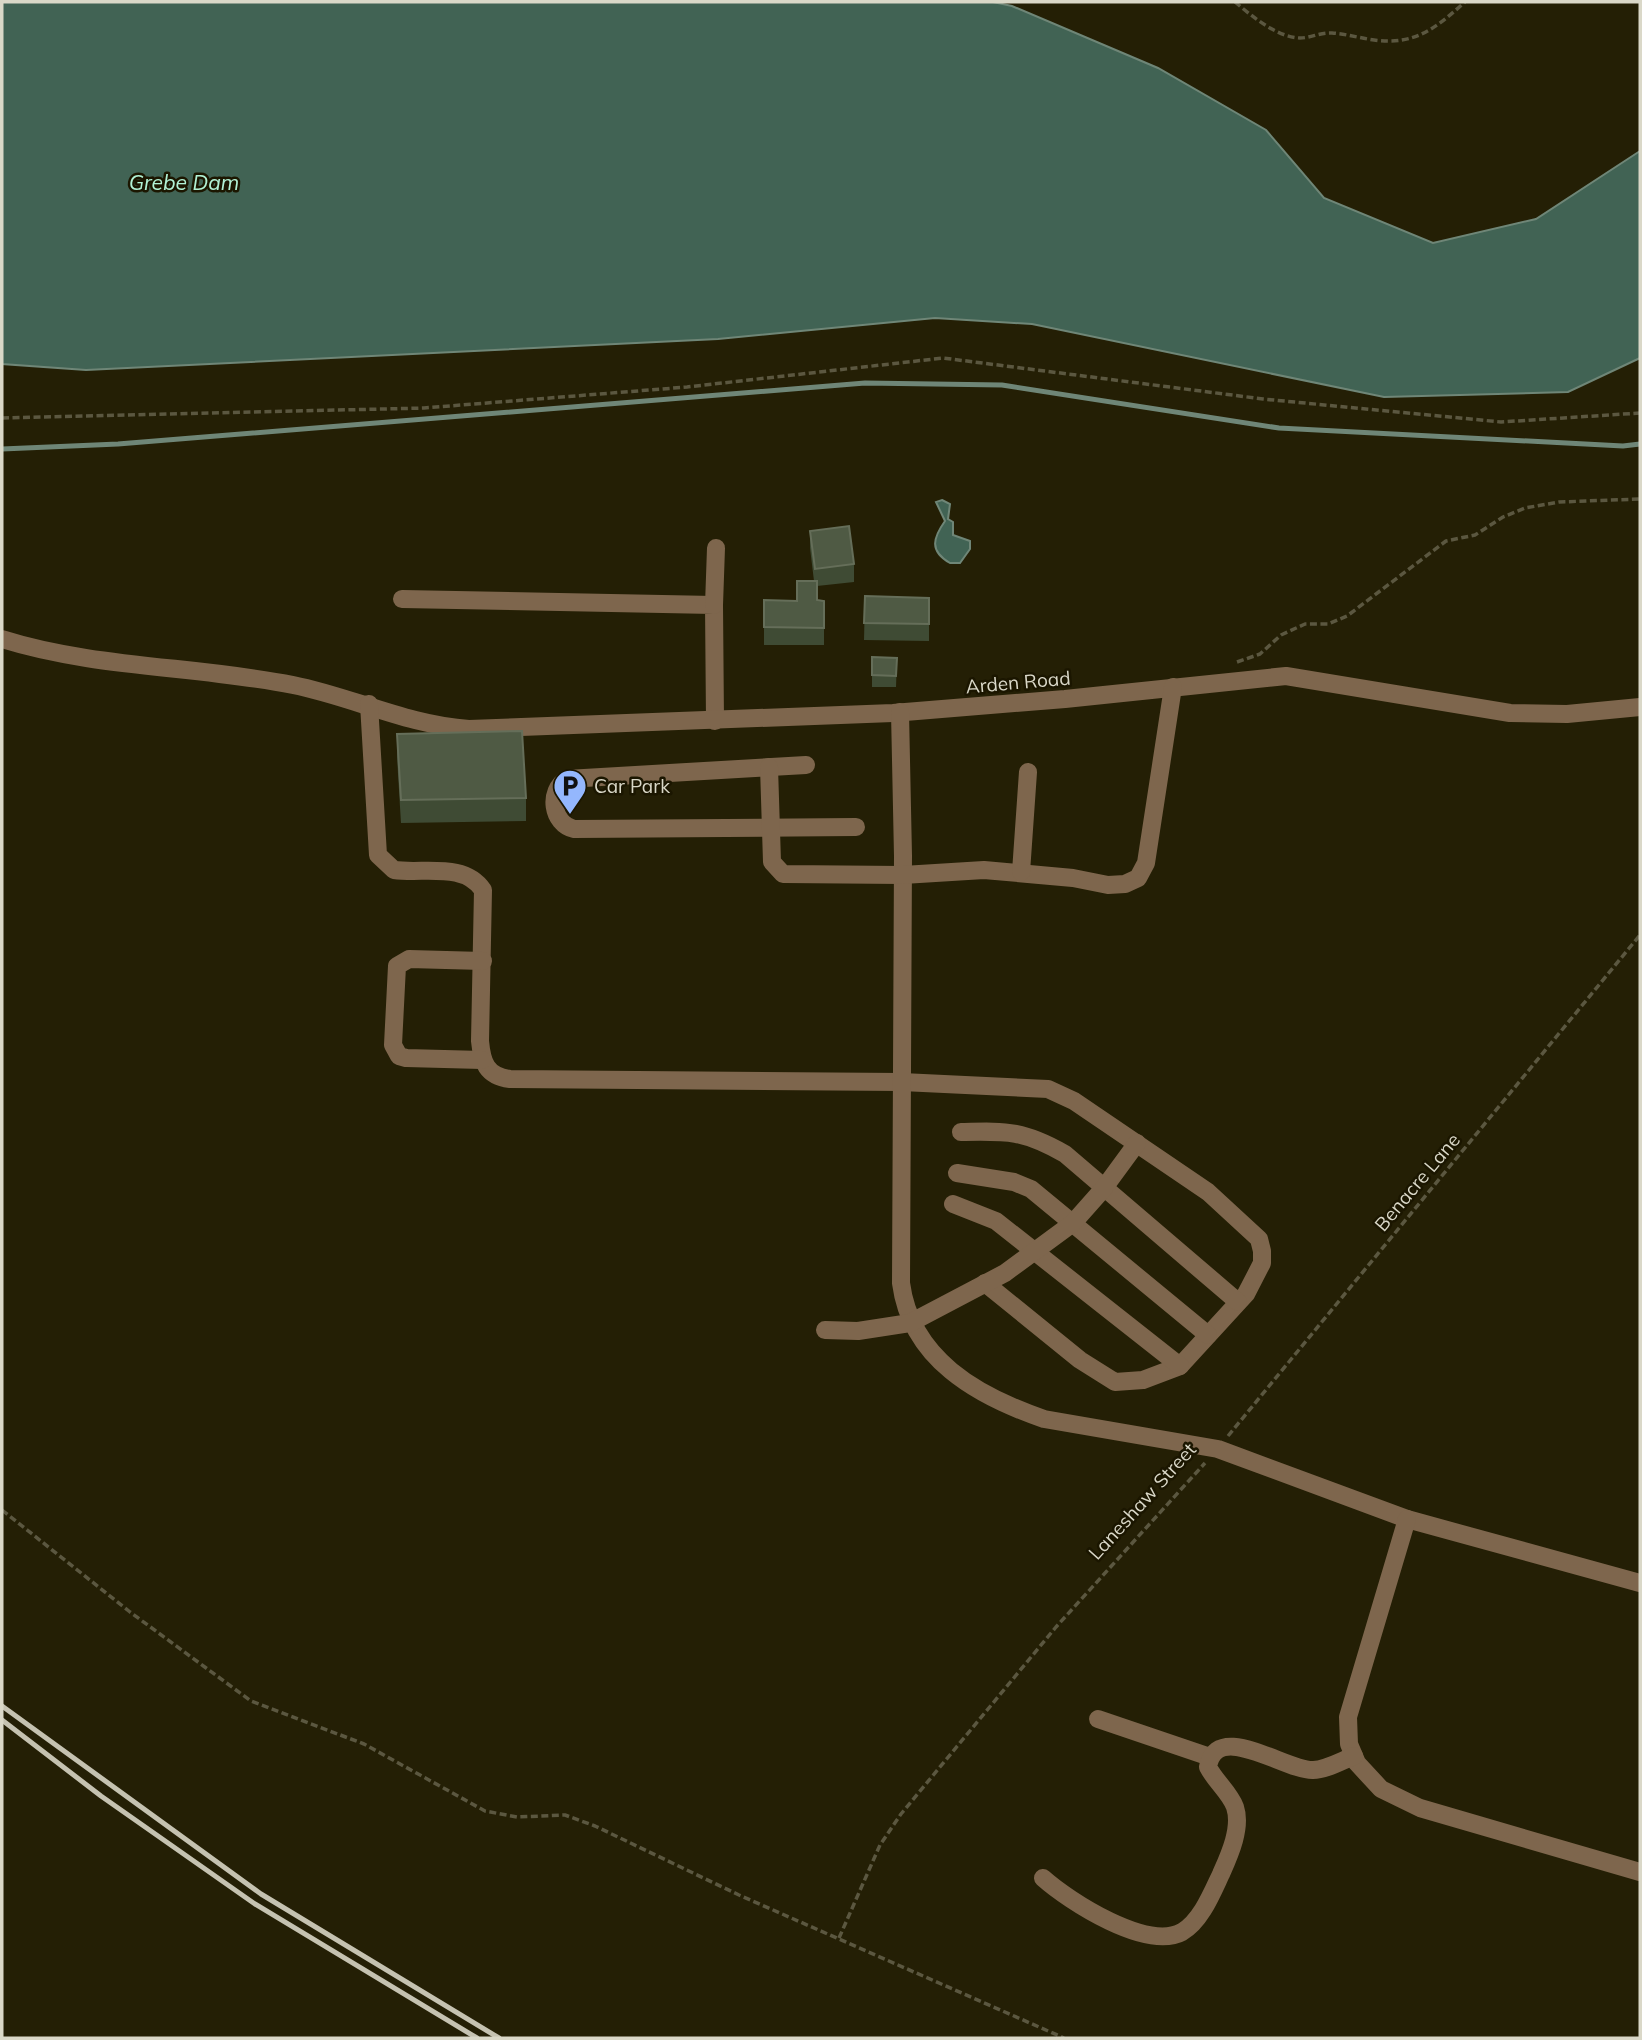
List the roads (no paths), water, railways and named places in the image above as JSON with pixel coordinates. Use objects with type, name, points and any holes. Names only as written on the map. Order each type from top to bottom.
[{"type":"street","points":[[715,721],[716,548]]},
{"type":"street","points":[[402,599],[714,605]]},
{"type":"street","name":"Arden Road","points":[[2,639],[120,661],[294,685],[369,704],[396,717],[437,727],[469,729],[900,712],[1286,676],[1510,713],[1567,714],[1640,707]]},
{"type":"street","points":[[769,767],[772,862],[783,874],[903,875],[984,870],[1020,872],[1108,885],[1125,884],[1138,878],[1146,863],[1173,687]]},
{"type":"street","points":[[369,704],[378,855],[394,870],[456,872],[477,882],[485,902],[482,1060],[488,1070],[510,1079],[902,1082],[1048,1089],[1074,1101],[1208,1192],[1259,1239],[1262,1263],[1238,1302],[1180,1366],[1143,1380],[1115,1382],[1080,1360],[985,1283]]},
{"type":"street","points":[[900,712],[903,875],[901,1283],[910,1323]]},
{"type":"street","points":[[806,765],[567,779],[559,786],[555,808],[560,822],[574,830],[856,827]]},
{"type":"street","points":[[1020,872],[1028,772]]},
{"type":"street","points":[[482,1060],[406,1058],[399,1056],[393,1045],[395,972],[402,961],[483,961]]},
{"type":"street","points":[[961,1132],[1011,1131],[1034,1136],[1065,1154],[1238,1302]]},
{"type":"street","points":[[825,1330],[858,1331],[910,1323],[985,1283],[1036,1251],[1073,1223],[1104,1188],[1137,1143]]},
{"type":"street","points":[[957,1173],[1014,1182],[1031,1189],[1208,1335]]},
{"type":"street","points":[[953,1204],[996,1221],[1180,1366]]},
{"type":"street","name":"Laneshaw Street","points":[[910,1323],[923,1345],[938,1361],[1018,1410],[1065,1425],[1218,1449],[1407,1519],[1640,1583]]},
{"type":"street","points":[[1407,1519],[1351,1704],[1349,1744],[1365,1775],[1381,1788],[1420,1808],[1640,1872]]},
{"type":"street","points":[[1098,1719],[1210,1757]]},
{"type":"street","points":[[1043,1878],[1067,1899],[1095,1915],[1156,1936],[1171,1937],[1185,1930],[1201,1912],[1228,1857],[1236,1826],[1235,1808],[1208,1767],[1210,1757],[1216,1750],[1228,1746],[1312,1770],[1354,1756]]},
{"type":"water","name":"Grebe Dam","points":[[2,2],[993,2],[1012,6],[1158,68],[1266,130],[1324,198],[1433,243],[1536,219],[1640,151],[1640,358],[1568,392],[1384,397],[1032,324],[935,318],[718,339],[86,370],[2,364]]},
{"type":"water","points":[[942,500],[950,504],[948,519],[953,522],[953,535],[970,541],[970,549],[960,563],[950,563],[936,549],[936,539],[945,521],[936,502]]},
{"type":"waterway","points":[[2,449],[118,444],[865,383],[1002,385],[1279,428],[1623,446],[1640,444]]},
{"type":"railway","points":[[2,1706],[261,1894],[499,2038]]},
{"type":"railway","points":[[2,1720],[101,1796],[255,1904],[477,2038]]},
{"type":"place","name":"Car Park","points":[[570,816]]}]
